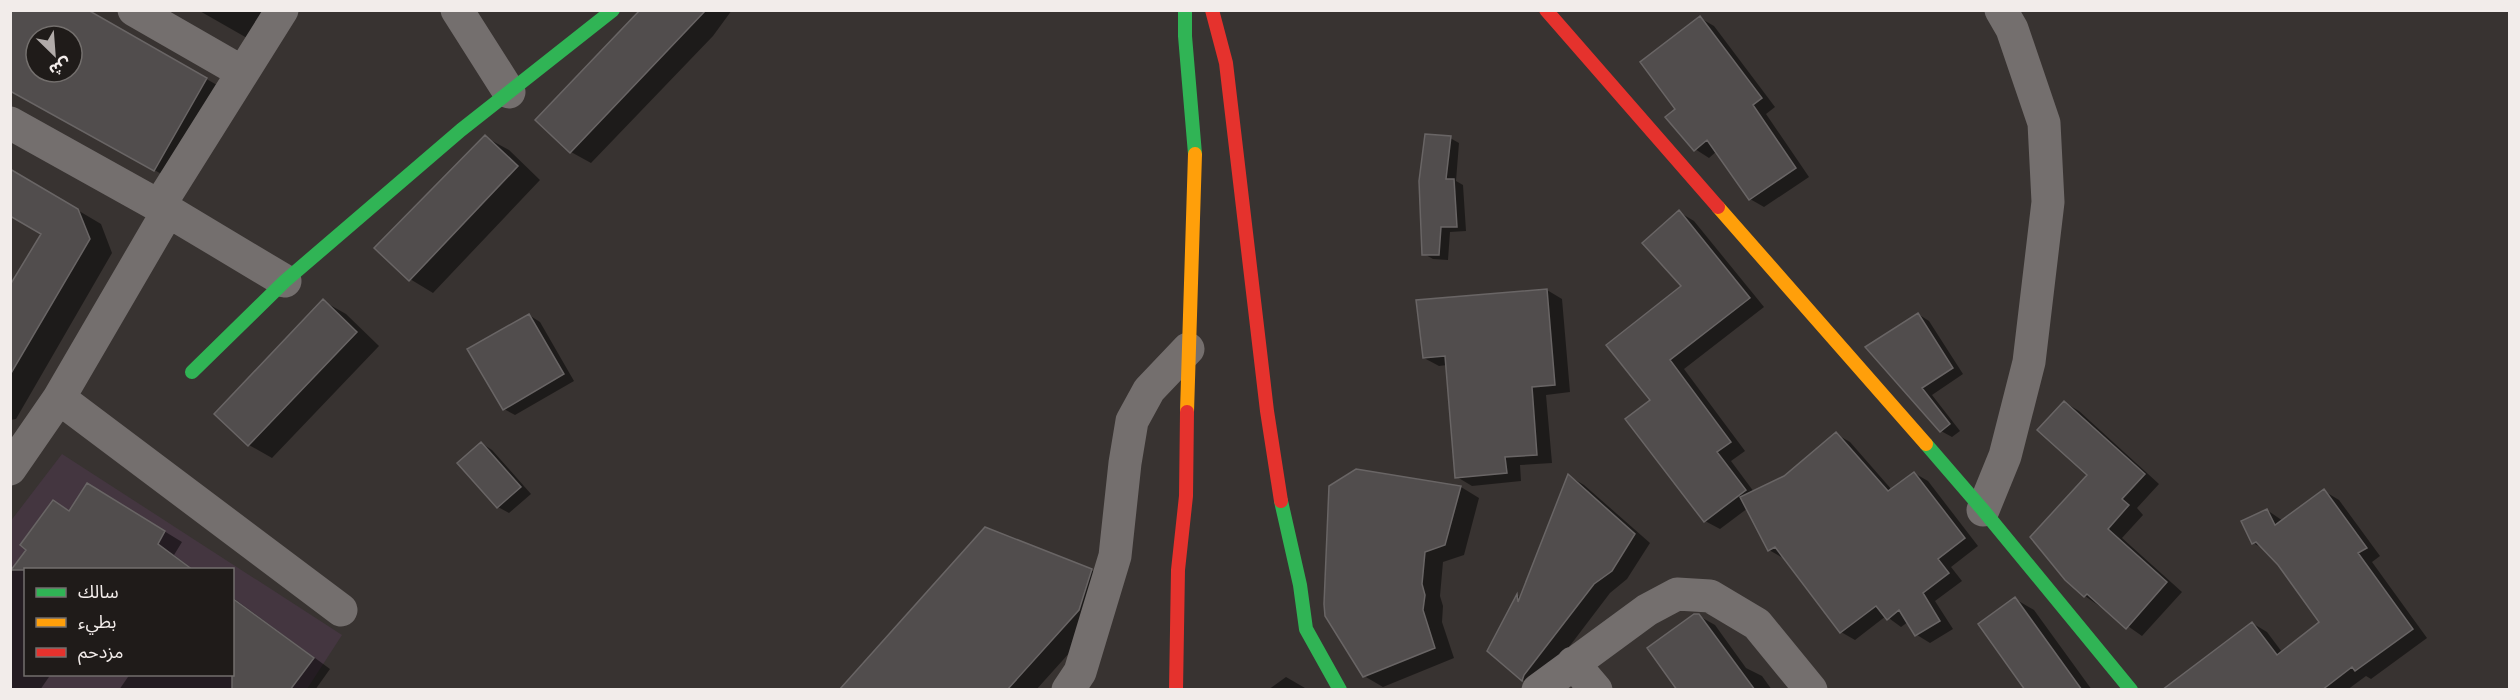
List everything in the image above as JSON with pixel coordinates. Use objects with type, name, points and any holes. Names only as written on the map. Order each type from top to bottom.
[{"type":"street","points":[[134,10],[242,72]]},
{"type":"street","points":[[10,469],[58,398],[242,72],[282,10]]},
{"type":"street","points":[[457,10],[509,92]]},
{"type":"street","points":[[192,372],[285,281],[460,130],[613,10]]},
{"type":"street","points":[[1176,690],[1178,570],[1186,496],[1188,349],[1196,140],[1185,36],[1185,10]]},
{"type":"street","points":[[1212,10],[1226,63],[1267,411],[1286,529],[1300,585],[1306,629],[1340,690]]},
{"type":"street","points":[[1546,10],[1983,510],[2131,690]]},
{"type":"street","points":[[1983,510],[2005,456],[2029,362],[2048,202],[2044,123],[2012,29],[2001,10]]},
{"type":"street","points":[[10,123],[164,209],[285,281]]},
{"type":"street","points":[[1068,690],[1080,672],[1115,556],[1132,421],[1149,390],[1188,349]]},
{"type":"street","points":[[58,398],[341,610]]},
{"type":"street","points":[[1538,690],[1647,610],[1677,594],[1710,596],[1756,624],[1810,690]]},
{"type":"street","points":[[1573,663],[1596,690]]},
{"type":"shaded area","points":[[62,454],[342,635],[307,689],[11,689],[10,522]]},
{"type":"building","points":[[10,10],[88,10],[207,78],[154,171],[10,91]]},
{"type":"building","points":[[640,10],[706,10],[570,153],[535,120]]},
{"type":"building","points":[[1700,16],[1762,98],[1753,105],[1796,168],[1749,200],[1707,140],[1694,151],[1665,117],[1675,109],[1640,62]]},
{"type":"building","points":[[1425,134],[1451,136],[1446,179],[1454,179],[1457,227],[1441,227],[1439,255],[1422,255],[1419,181]]},
{"type":"building","points":[[485,135],[518,166],[409,281],[374,248]]},
{"type":"building","points":[[10,169],[78,209],[90,239],[10,375],[10,285],[41,234],[10,216]]},
{"type":"building","points":[[1679,210],[1750,298],[1670,360],[1731,442],[1717,452],[1746,490],[1704,522],[1625,419],[1650,400],[1606,345],[1681,286],[1642,243]]},
{"type":"building","points":[[1547,289],[1555,385],[1532,387],[1537,455],[1505,457],[1507,473],[1455,478],[1445,356],[1423,358],[1416,300]]},
{"type":"building","points":[[323,299],[357,332],[248,446],[214,414]]},
{"type":"building","points":[[1918,313],[1953,368],[1922,388],[1950,424],[1940,432],[1865,347]]},
{"type":"building","points":[[529,314],[564,374],[503,410],[467,349]]},
{"type":"building","points":[[2064,401],[2145,474],[2122,499],[2129,505],[2108,529],[2167,582],[2126,629],[2087,594],[2084,597],[2065,580],[2030,537],[2087,475],[2037,430]]},
{"type":"building","points":[[1836,432],[1888,491],[1914,472],[1965,538],[1938,559],[1949,573],[1923,593],[1940,621],[1915,636],[1899,610],[1887,620],[1876,606],[1840,633],[1775,547],[1768,551],[1740,497],[1784,476]]},
{"type":"building","points":[[481,442],[521,487],[497,508],[457,463]]},
{"type":"building","points":[[1356,469],[1461,486],[1445,545],[1425,552],[1422,584],[1425,595],[1423,610],[1435,648],[1363,677],[1325,616],[1324,604],[1329,486]]},
{"type":"building","points":[[1568,474],[1635,534],[1612,571],[1594,584],[1524,675],[1522,681],[1487,651],[1517,594],[1518,602]]},
{"type":"building","points":[[87,483],[165,531],[158,544],[190,568],[24,568],[24,570],[11,570],[26,550],[20,545],[53,500],[69,511]]},
{"type":"building","points":[[2324,489],[2367,548],[2358,553],[2413,629],[2355,671],[2352,667],[2322,690],[2162,690],[2252,622],[2277,655],[2319,622],[2278,565],[2256,542],[2252,544],[2241,521],[2267,509],[2275,525]]},
{"type":"building","points":[[985,527],[1092,569],[1079,610],[1007,690],[839,690]]},
{"type":"building","points":[[2015,597],[2082,690],[2025,690],[1978,624]]},
{"type":"building","points":[[234,599],[314,658],[290,690],[232,690]]},
{"type":"building","points":[[1694,614],[1699,614],[1755,690],[1677,690],[1647,648]]},
{"type":"traffic: fast","points":[[192,372],[285,281],[461,130],[613,10]]},
{"type":"traffic: fast","points":[[1185,10],[1185,36],[1195,154]]},
{"type":"traffic: fast","points":[[1926,444],[2131,690]]},
{"type":"traffic: fast","points":[[1281,501],[1300,585],[1306,629],[1340,690]]},
{"type":"traffic: slow","points":[[1187,412],[1195,154]]},
{"type":"traffic: slow","points":[[1718,207],[1926,444]]},
{"type":"traffic: jam","points":[[1212,10],[1226,63],[1267,411],[1281,501]]},
{"type":"traffic: jam","points":[[1546,10],[1718,207]]},
{"type":"traffic: jam","points":[[1176,690],[1178,570],[1186,496],[1187,412]]}]
